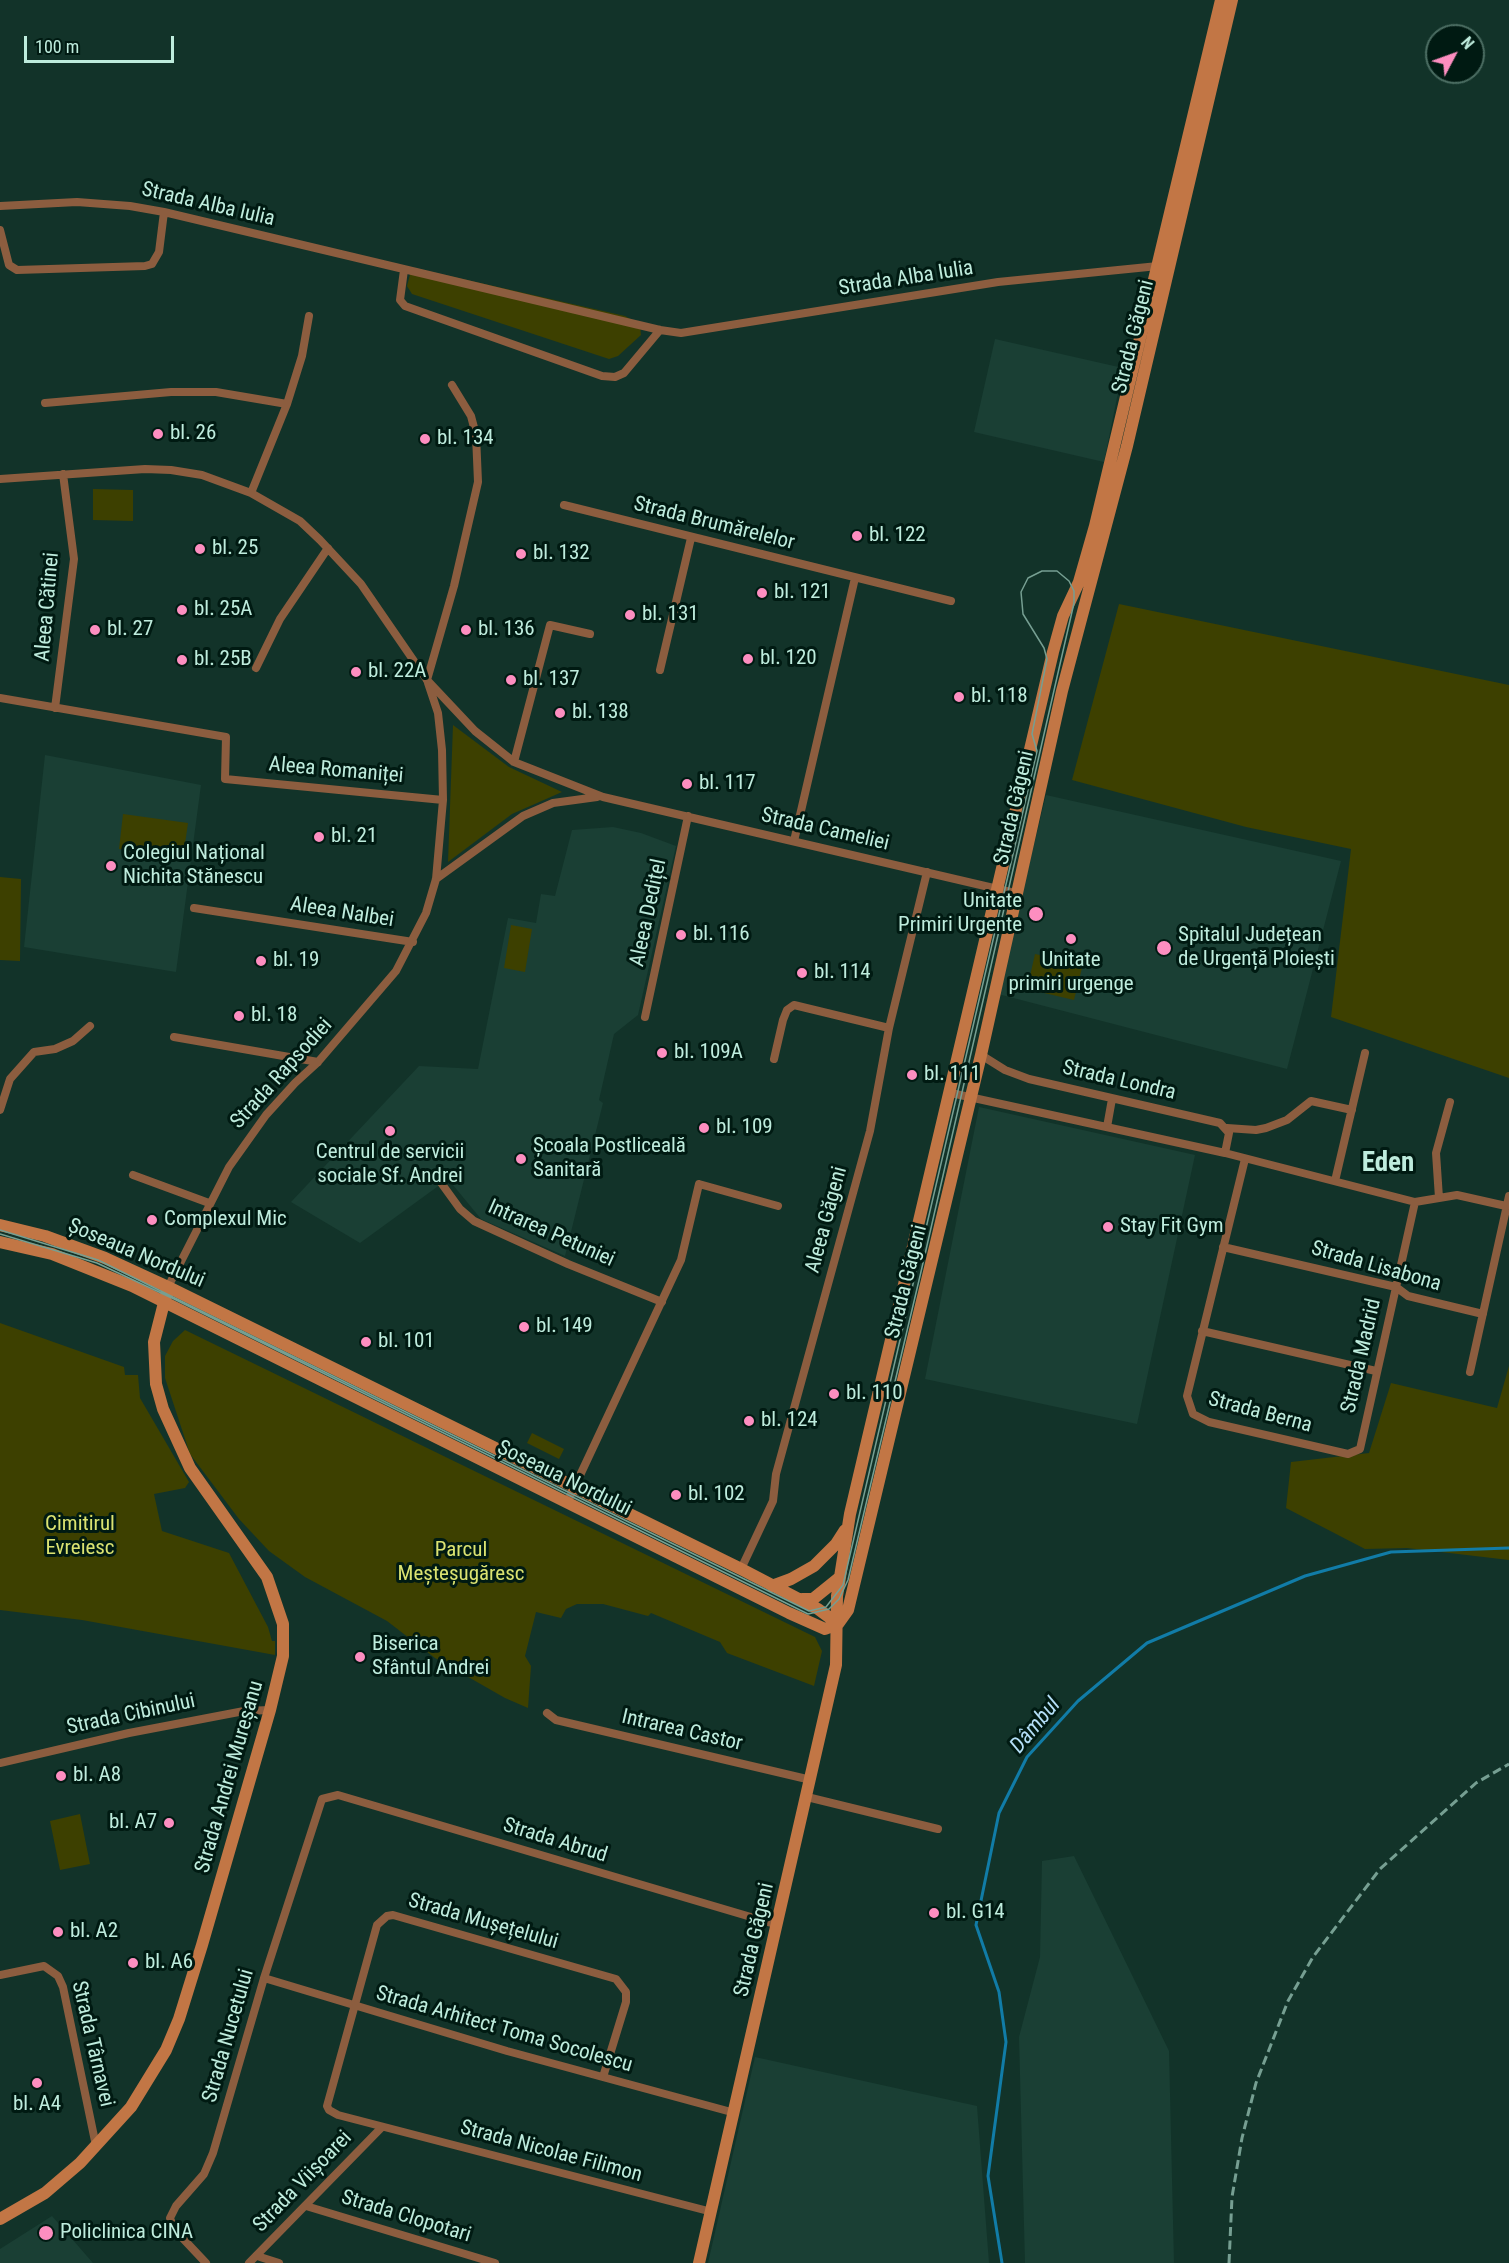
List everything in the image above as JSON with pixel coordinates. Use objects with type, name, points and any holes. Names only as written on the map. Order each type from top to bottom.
[{"type":"main road","name":"Strada Găgeni","points":[[837,1624],[849,1611],[971,1099],[1015,892],[1221,0]]},
{"type":"main road","name":"Strada Găgeni","points":[[699,2263],[836,1665],[840,1577],[850,1514],[951,1093],[1053,652],[1063,616],[1091,563],[1171,267],[1232,0]]},
{"type":"main road","name":"Șoseaua Nordului","points":[[0,1225],[45,1236],[105,1258],[511,1456],[522,1454],[568,1476],[574,1486],[797,1598],[828,1615],[837,1624],[829,1629],[818,1627],[164,1301],[97,1270],[52,1254],[0,1242]]},
{"type":"main road","name":"Strada Rapsodiei","points":[[164,1301],[168,1287]]},
{"type":"main road","name":"Strada Andrei Mureșanu","points":[[0,2219],[45,2193],[96,2146],[131,2107],[154,2073],[179,2019],[270,1710],[284,1645],[280,1610],[263,1569],[190,1468],[162,1409],[154,1358],[154,1341],[164,1301]]},
{"type":"main road","points":[[772,1586],[802,1574],[826,1556],[844,1534],[850,1514]]},
{"type":"main road","points":[[797,1598],[813,1599],[840,1577]]},
{"type":"street","name":"Strada Alba Iulia","points":[[0,206],[77,202],[130,206],[164,212],[660,330],[681,333],[998,282],[1158,266]]},
{"type":"street","points":[[0,230],[9,264],[17,270],[145,266],[152,264],[159,252],[164,212]]},
{"type":"street","points":[[404,270],[400,300],[405,306],[602,376],[615,377],[624,373],[660,330]]},
{"type":"street","points":[[250,493],[287,404],[302,356],[309,316]]},
{"type":"street","points":[[427,680],[478,482],[476,435],[471,416],[452,385]]},
{"type":"street","points":[[45,403],[171,392],[216,392],[287,404]]},
{"type":"street","name":"Strada Cameliei","points":[[0,479],[145,469],[171,470],[201,475],[250,493],[300,521],[327,548],[361,584],[427,680],[475,731],[514,762],[603,797],[1015,892]]},
{"type":"street","name":"Aleea Cătinei","points":[[55,708],[74,559],[63,474]]},
{"type":"street","name":"Strada Brumărelelor","points":[[564,505],[951,601]]},
{"type":"street","points":[[660,670],[691,538]]},
{"type":"street","points":[[256,668],[280,619],[327,548]]},
{"type":"street","points":[[794,841],[855,578]]},
{"type":"street","points":[[514,762],[550,625],[590,634]]},
{"type":"street","name":"Strada Rapsodiei","points":[[168,1287],[229,1167],[266,1115],[318,1062],[396,971],[426,914],[436,879],[443,800],[442,750],[438,713],[427,680]]},
{"type":"street","points":[[0,699],[55,708]]},
{"type":"street","name":"Aleea Romaniței","points":[[55,708],[226,737],[225,779],[443,800]]},
{"type":"street","points":[[436,879],[509,824],[530,812],[568,799],[603,797]]},
{"type":"street","name":"Aleea Dedițel","points":[[645,1017],[688,816]]},
{"type":"street","name":"Aleea Găgeni","points":[[741,1569],[773,1501],[776,1474],[870,1131],[889,1028],[927,872]]},
{"type":"street","name":"Aleea Nalbei","points":[[194,908],[413,942]]},
{"type":"street","points":[[774,1059],[783,1020],[787,1010],[794,1005],[889,1028]]},
{"type":"street","points":[[0,1110],[10,1079],[34,1052],[56,1049],[73,1041],[90,1026]]},
{"type":"street","points":[[174,1037],[318,1062]]},
{"type":"street","points":[[1335,1181],[1365,1053]]},
{"type":"street","name":"Strada Londra","points":[[981,1054],[1005,1070],[1029,1079],[1220,1123],[1227,1128],[1266,1128],[1287,1120],[1311,1101],[1352,1110]]},
{"type":"street","points":[[951,1093],[1225,1153],[1415,1202],[1457,1195],[1506,1206]]},
{"type":"street","points":[[1107,1127],[1112,1099]]},
{"type":"street","points":[[1439,1198],[1436,1153],[1450,1102]]},
{"type":"street","points":[[1225,1153],[1229,1133],[1227,1128]]},
{"type":"street","points":[[1245,1158],[1202,1331],[1376,1371]]},
{"type":"street","points":[[133,1174],[209,1203]]},
{"type":"street","name":"Intrarea Petuniei","points":[[439,1180],[460,1209],[474,1221],[568,1264],[662,1302]]},
{"type":"street","points":[[567,1503],[681,1260],[699,1184],[777,1206]]},
{"type":"street","points":[[1470,1372],[1509,1196]]},
{"type":"street","name":"Strada Madrid","points":[[1360,1449],[1415,1202]]},
{"type":"street","name":"Strada Lisabona","points":[[1223,1246],[1396,1287],[1408,1296],[1484,1314]]},
{"type":"street","name":"Strada Berna","points":[[1202,1331],[1188,1396],[1193,1414],[1209,1422],[1348,1454],[1360,1449]]},
{"type":"street","name":"Strada Cibinului","points":[[0,1763],[129,1733],[244,1711],[270,1710]]},
{"type":"street","name":"Intrarea Castor","points":[[546,1713],[556,1720],[811,1780]]},
{"type":"street","name":"Strada Abrud","points":[[322,1799],[338,1795],[778,1925]]},
{"type":"street","points":[[807,1797],[938,1829]]},
{"type":"street","name":"Strada Nucetului","points":[[206,2263],[174,2229],[170,2218],[209,2165],[264,1978],[322,1799]]},
{"type":"street","name":"Strada Mușețelului","points":[[382,2127],[338,2115],[329,2110],[327,2106],[377,1925],[381,1920],[393,1915],[609,1976],[622,1984],[626,2002],[603,2077]]},
{"type":"street","name":"Strada Târnavei","points":[[0,1975],[44,1966],[58,1976],[63,1987],[96,2146]]},
{"type":"street","name":"Strada Arhitect Toma Socolescu","points":[[264,1978],[354,2006],[735,2113]]},
{"type":"street","name":"Strada Viișoarei","points":[[249,2263],[382,2127]]},
{"type":"street","name":"Strada Nicolae Filimon","points":[[382,2127],[712,2212]]},
{"type":"street","name":"Strada Clopotari","points":[[306,2206],[495,2263]]},
{"type":"street","points":[[257,2256],[279,2263]]},
{"type":"shaded area","points":[[995,339],[1123,368],[1104,462],[974,432]]},
{"type":"shaded area","name":"Colegiul Național Nichita Stănescu","points":[[45,755],[201,785],[176,972],[24,947]]},
{"type":"shaded area","name":"Spitalul Județean de Urgență Ploiești","points":[[1046,795],[1341,861],[1287,1069],[998,994]]},
{"type":"shaded area","points":[[613,827],[641,833],[676,846],[638,1015],[614,1034],[599,1100],[603,1103],[565,1256],[481,1219],[448,1179],[360,1243],[291,1202],[419,1066],[478,1069],[508,918],[536,923],[541,894],[555,896],[572,830]]},
{"type":"shaded area","points":[[979,1107],[1195,1155],[1137,1424],[925,1379]]},
{"type":"shaded area","points":[[1074,1856],[1169,2051],[1174,2263],[1025,2263],[1019,2037],[1040,1957],[1042,1861]]},
{"type":"shaded area","points":[[755,2057],[977,2106],[989,2263],[708,2263]]},
{"type":"shaded area","name":"Policlinica CINA","points":[[52,2216],[93,2263],[0,2263],[0,2249]]},
{"type":"green space","points":[[419,269],[625,316],[640,324],[641,335],[618,356],[609,359],[412,294],[407,286],[411,271]]},
{"type":"green space","points":[[93,489],[133,490],[133,521],[93,520]]},
{"type":"green space","points":[[1119,604],[1509,685],[1509,1078],[1331,1017],[1351,849],[1246,827],[1072,780]]},
{"type":"green space","points":[[453,725],[509,767],[562,792],[512,814],[448,862]]},
{"type":"green space","points":[[123,814],[188,823],[183,858],[119,849]]},
{"type":"green space","points":[[0,877],[21,879],[20,961],[0,960]]},
{"type":"green space","points":[[511,925],[532,929],[525,972],[504,968]]},
{"type":"green space","points":[[1035,954],[1083,964],[1074,1000],[1027,989]]},
{"type":"green space","name":"Cimitirul Evreiesc","points":[[0,1323],[124,1367],[125,1375],[138,1375],[140,1398],[189,1482],[185,1488],[154,1494],[162,1531],[229,1553],[268,1627],[272,1641],[275,1641],[275,1655],[82,1620],[0,1610]]},
{"type":"green space","name":"Parcul Meșteșugăresc","points":[[185,1330],[815,1637],[822,1651],[814,1686],[727,1653],[720,1642],[651,1613],[648,1616],[603,1604],[577,1604],[566,1609],[561,1618],[536,1612],[525,1656],[531,1666],[528,1708],[505,1698],[435,1658],[387,1621],[305,1577],[269,1551],[239,1519],[190,1454],[165,1378],[165,1356],[173,1341]]},
{"type":"green space","points":[[1509,1366],[1509,1560],[1407,1548],[1365,1549],[1286,1508],[1291,1462],[1369,1453],[1391,1383],[1497,1408]]},
{"type":"green space","points":[[532,1433],[564,1449],[559,1459],[527,1443]]},
{"type":"green space","points":[[80,1814],[90,1864],[60,1870],[50,1821]]},
{"type":"waterway","name":"Dâmbul","points":[[1002,2263],[988,2176],[1006,2042],[999,1992],[976,1925],[999,1813],[1027,1757],[1078,1701],[1147,1643],[1305,1576],[1391,1552],[1509,1548]]},
{"type":"tram line","points":[[0,1230],[98,1260],[809,1611],[826,1607],[843,1585],[1037,751],[1032,734],[1047,659],[1044,648],[1023,614],[1021,592],[1028,578],[1042,571],[1057,571],[1069,581],[1074,591],[1074,603],[920,1276],[848,1580],[839,1599],[829,1609],[808,1614],[97,1263],[0,1234]]},
{"type":"railway","points":[[1229,2263],[1232,2197],[1242,2138],[1256,2083],[1288,2001],[1313,1957],[1380,1869],[1476,1783],[1509,1764]]},
{"type":"place","name":"bl. 26","points":[[158,434]]},
{"type":"place","name":"bl. 134","points":[[425,439]]},
{"type":"place","name":"bl. 122","points":[[857,536]]},
{"type":"place","name":"bl. 25","points":[[200,549]]},
{"type":"place","name":"bl. 132","points":[[521,554]]},
{"type":"place","name":"bl. 121","points":[[762,593]]},
{"type":"place","name":"bl. 25A","points":[[182,610]]},
{"type":"place","name":"bl. 131","points":[[630,615]]},
{"type":"place","name":"bl. 27","points":[[95,630]]},
{"type":"place","name":"bl. 136","points":[[466,630]]},
{"type":"place","name":"bl. 120","points":[[748,659]]},
{"type":"place","name":"bl. 25B","points":[[182,660]]},
{"type":"place","name":"bl. 22A","points":[[356,672]]},
{"type":"place","name":"bl. 137","points":[[511,680]]},
{"type":"place","name":"bl. 118","points":[[959,697]]},
{"type":"place","name":"bl. 138","points":[[560,713]]},
{"type":"place","name":"bl. 117","points":[[687,784]]},
{"type":"place","name":"bl. 21","points":[[319,837]]},
{"type":"place","name":"Colegiul Național Nichita Stănescu","points":[[111,866]]},
{"type":"place","name":"Unitate Primiri Urgente","points":[[1036,914]]},
{"type":"place","name":"bl. 116","points":[[681,935]]},
{"type":"place","name":"Unitate primiri urgenge","points":[[1071,939]]},
{"type":"place","name":"Spitalul Județean de Urgență Ploiești","points":[[1164,948]]},
{"type":"place","name":"bl. 19","points":[[261,961]]},
{"type":"place","name":"bl. 114","points":[[802,973]]},
{"type":"place","name":"bl. 18","points":[[239,1016]]},
{"type":"place","name":"bl. 109A","points":[[662,1053]]},
{"type":"place","name":"bl. 111","points":[[912,1075]]},
{"type":"place","name":"bl. 109","points":[[704,1128]]},
{"type":"place","name":"Centrul de servicii sociale Sf. Andrei","points":[[390,1131]]},
{"type":"place","name":"Școala Postliceală Sanitară","points":[[521,1159]]},
{"type":"place","name":"Complexul Mic","points":[[152,1220]]},
{"type":"place","name":"Stay Fit Gym","points":[[1108,1227]]},
{"type":"place","name":"bl. 149","points":[[524,1327]]},
{"type":"place","name":"bl. 101","points":[[366,1342]]},
{"type":"place","name":"bl. 110","points":[[834,1394]]},
{"type":"place","name":"bl. 124","points":[[749,1421]]},
{"type":"place","name":"bl. 102","points":[[676,1495]]},
{"type":"place","name":"Biserica Sfântul Andrei","points":[[360,1657]]},
{"type":"place","name":"bl. A8","points":[[61,1776]]},
{"type":"place","name":"bl. A7","points":[[169,1823]]},
{"type":"place","name":"bl. G14","points":[[934,1913]]},
{"type":"place","name":"bl. A2","points":[[58,1932]]},
{"type":"place","name":"bl. A6","points":[[133,1963]]},
{"type":"place","name":"bl. A4","points":[[37,2083]]},
{"type":"place","name":"Policlinica CINA","points":[[46,2233]]},
{"type":"district","name":"Eden","points":[[1388,1164]]}]
